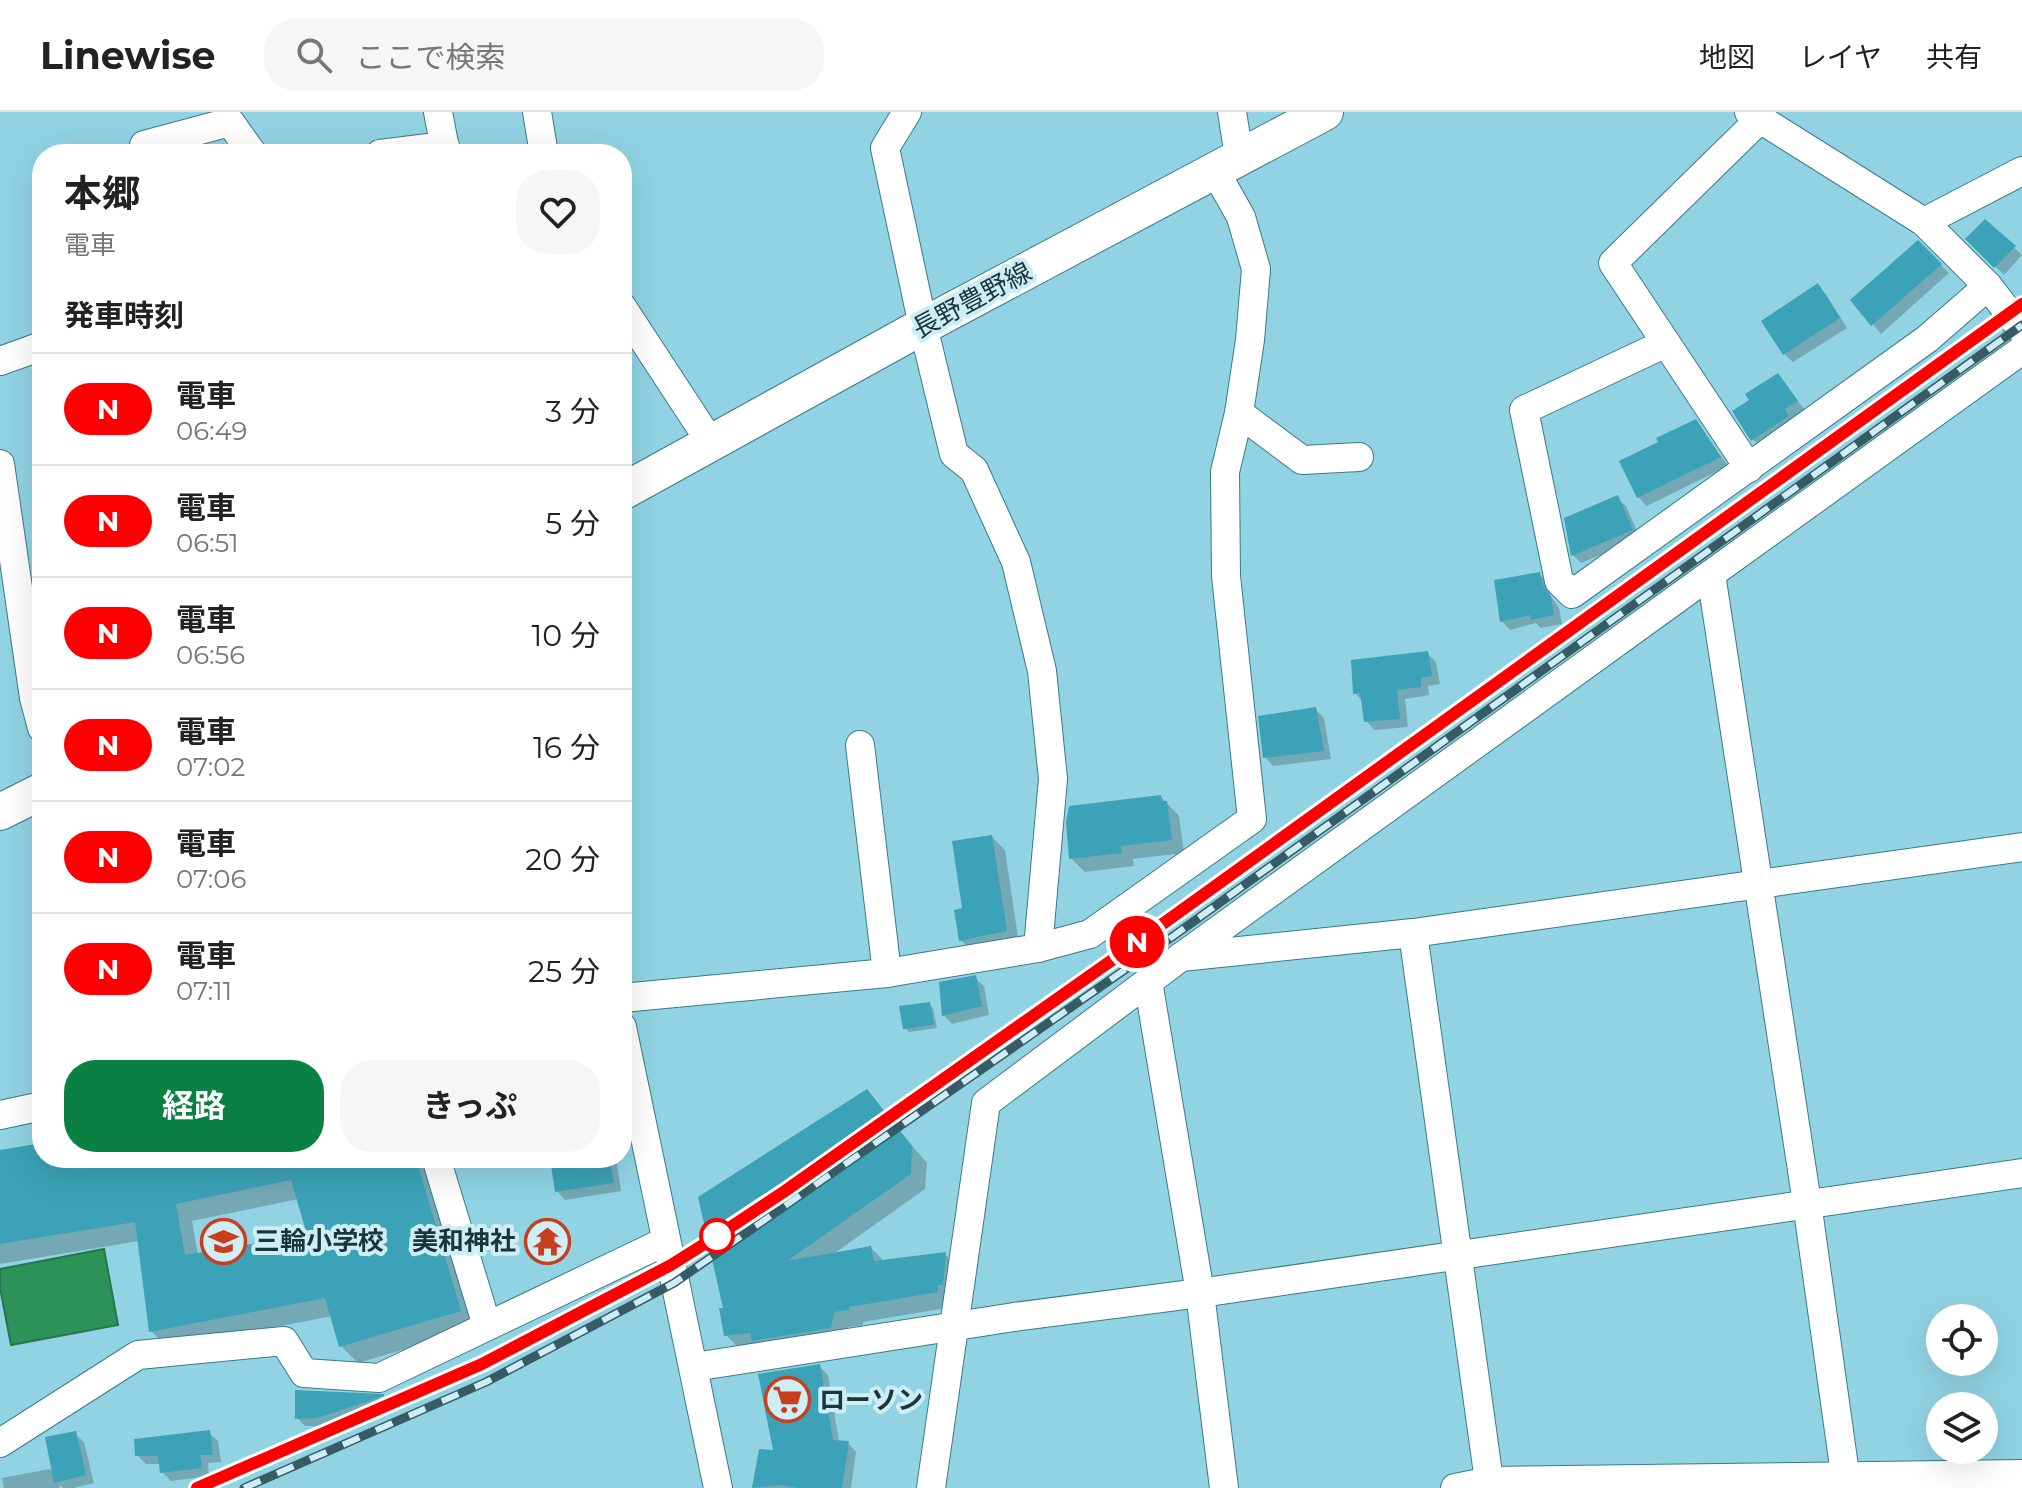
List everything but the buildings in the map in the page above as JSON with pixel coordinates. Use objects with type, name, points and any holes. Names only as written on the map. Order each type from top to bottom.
[{"type":"main road","name":"長野豊野線","points":[[632,486],[923,326],[1325,112]]},
{"type":"main road","points":[[0,812],[32,797]]},
{"type":"street","points":[[438,112],[444,144]]},
{"type":"street","points":[[537,112],[542,144]]},
{"type":"street","points":[[907,112],[885,148],[923,326],[954,454],[974,470],[1016,562],[1042,671],[1053,779],[1038,948]]},
{"type":"street","points":[[632,997],[887,973],[1038,948],[1090,934],[1252,819],[1226,576],[1225,472],[1239,413],[1256,269],[1227,162],[1232,112]]},
{"type":"street","points":[[1749,468],[1613,263],[1755,115],[1924,222],[1988,286],[2022,330]]},
{"type":"street","points":[[146,144],[204,120],[230,122],[246,144]]},
{"type":"street","points":[[1924,222],[2022,171]]},
{"type":"street","points":[[1666,343],[1524,410],[1559,581],[1572,594],[1927,339],[1988,286]]},
{"type":"street","points":[[632,322],[711,443]]},
{"type":"street","points":[[0,361],[32,350]]},
{"type":"street","points":[[931,1488],[986,1103],[1181,957],[2022,350]]},
{"type":"street","points":[[1239,413],[1302,460],[1359,457]]},
{"type":"street","points":[[0,464],[32,684]]},
{"type":"street","points":[[1711,574],[1760,883],[1846,1482]]},
{"type":"street","points":[[860,745],[887,973]]},
{"type":"street","points":[[1181,957],[1413,933],[2022,847]]},
{"type":"street","points":[[1413,933],[1490,1485]]},
{"type":"street","points":[[1148,981],[1200,1293],[1224,1488]]},
{"type":"street","points":[[632,1076],[718,1488]]},
{"type":"street","points":[[0,1115],[32,1108]]},
{"type":"street","points":[[439,1168],[487,1326]]},
{"type":"street","points":[[694,1367],[952,1326],[1200,1293],[2022,1173]]},
{"type":"street","points":[[0,1443],[138,1355],[284,1341],[304,1373],[379,1378],[666,1241]]},
{"type":"street","points":[[1455,1488],[1490,1485],[1846,1482],[2022,1474]]},
{"type":"shaded area","points":[[104,1249],[118,1325],[11,1345],[0,1288],[0,1269]]},
{"type":"railway","points":[[197,1488],[482,1364],[671,1265],[785,1191],[1164,923],[2022,304]]},
{"type":"railway","points":[[244,1488],[486,1382],[674,1283],[1172,937],[2022,325]]},
{"type":"train","name":"N","points":[[197,1488],[482,1364],[671,1265],[717,1236],[1139,941],[2022,304]]},
{"type":"place","name":"三輪小学校","points":[[223,1241]]},
{"type":"place","name":"美和神社","points":[[547,1241]]},
{"type":"place","name":"ローソン","points":[[788,1400]]}]
